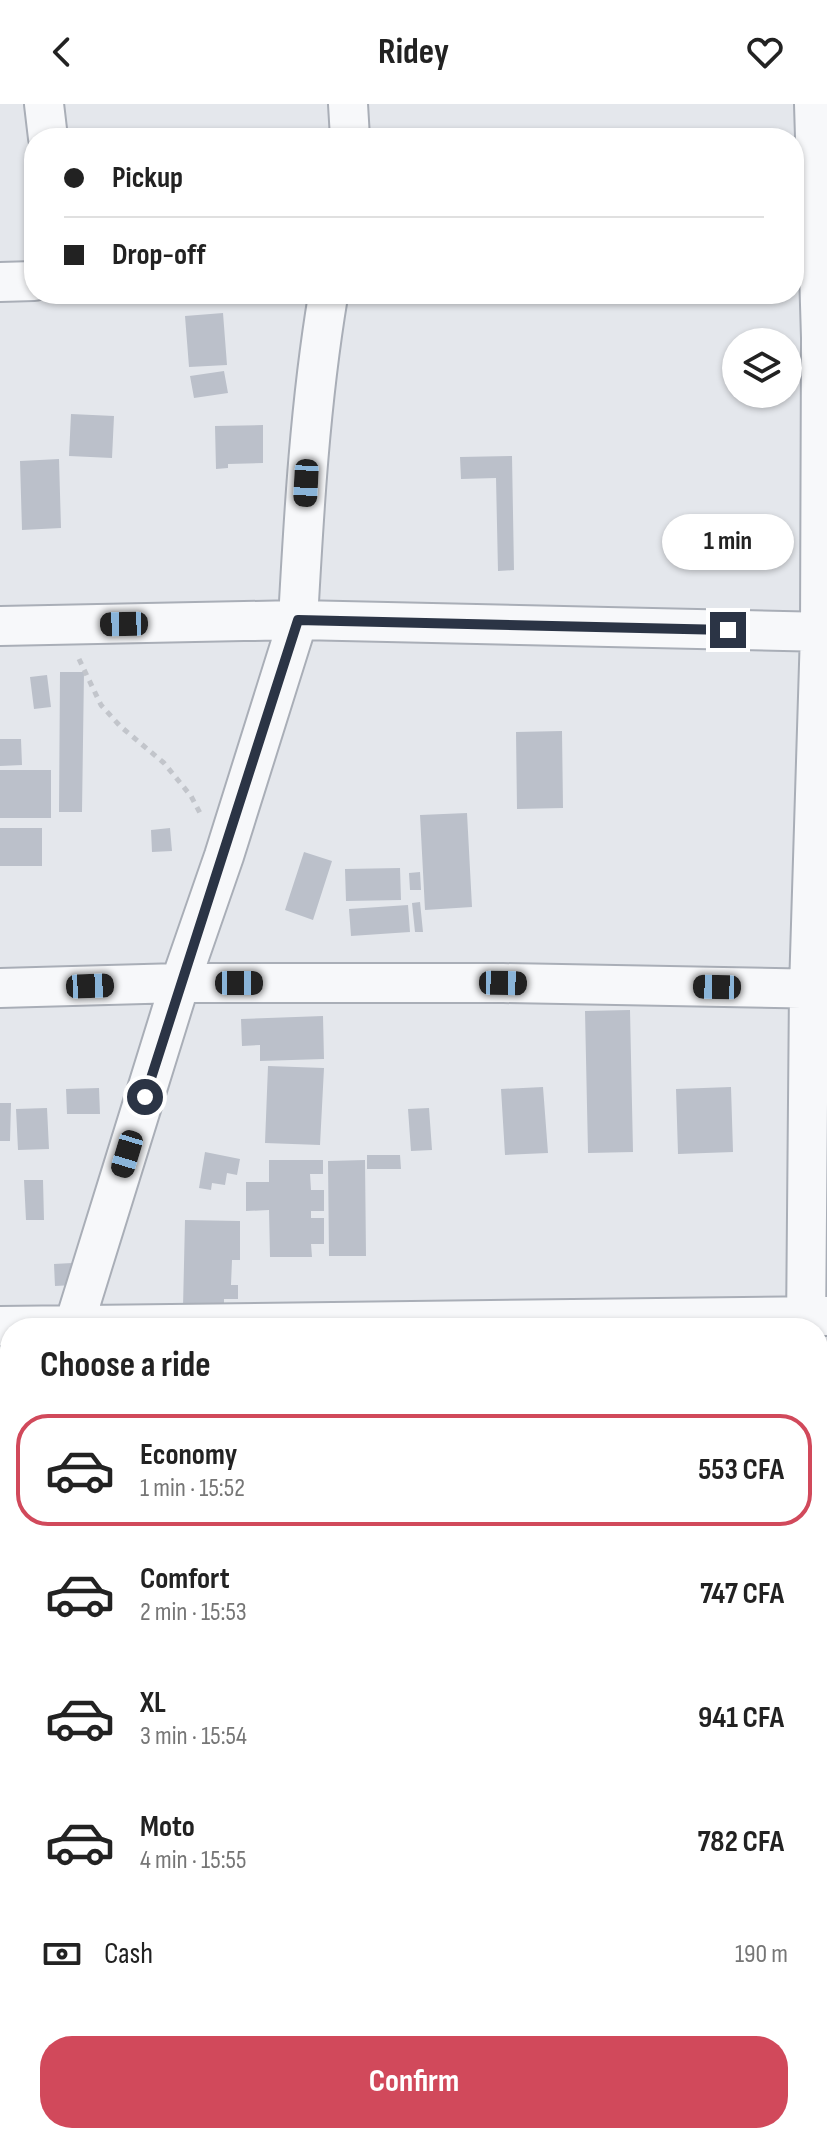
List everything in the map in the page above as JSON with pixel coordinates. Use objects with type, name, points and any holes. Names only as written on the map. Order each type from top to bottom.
[{"type":"street","points":[[44,104],[47,128]]},
{"type":"street","points":[[348,104],[349,128]]},
{"type":"street","points":[[813,1318],[824,338],[814,104]]},
{"type":"street","points":[[0,282],[24,281]]},
{"type":"street","points":[[76,1318],[180,983],[224,856],[298,620],[318,304]]},
{"type":"street","points":[[0,626],[298,620],[823,632]]},
{"type":"street","points":[[0,988],[180,983],[503,983],[818,989]]},
{"type":"path","points":[[66,625],[101,705],[120,726],[164,763],[191,796],[224,856]]},
{"type":"building","points":[[223,313],[227,365],[189,367],[185,316]]},
{"type":"building","points":[[224,371],[228,393],[194,398],[190,376]]},
{"type":"building","points":[[71,414],[114,416],[112,458],[69,456]]},
{"type":"building","points":[[263,425],[263,463],[228,464],[228,468],[216,469],[215,426]]},
{"type":"building","points":[[512,456],[514,570],[498,571],[496,478],[461,479],[460,457]]},
{"type":"building","points":[[59,459],[61,528],[22,530],[20,461]]},
{"type":"building","points":[[60,672],[84,672],[82,812],[59,812]]},
{"type":"building","points":[[47,675],[51,707],[34,709],[30,677]]},
{"type":"building","points":[[562,731],[563,808],[517,809],[516,732]]},
{"type":"building","points":[[0,739],[21,739],[22,765],[0,766]]},
{"type":"building","points":[[0,770],[51,770],[51,818],[0,818]]},
{"type":"building","points":[[467,813],[472,907],[425,910],[420,815]]},
{"type":"building","points":[[0,828],[42,828],[42,866],[0,866]]},
{"type":"building","points":[[170,828],[172,851],[152,852],[151,830]]},
{"type":"building","points":[[304,852],[332,861],[313,920],[285,910]]},
{"type":"building","points":[[400,868],[401,900],[346,901],[345,869]]},
{"type":"building","points":[[420,872],[421,890],[410,890],[409,873]]},
{"type":"building","points":[[420,902],[423,932],[415,932],[412,903]]},
{"type":"building","points":[[408,905],[410,932],[351,936],[349,909]]},
{"type":"building","points":[[630,1010],[633,1152],[588,1153],[585,1011]]},
{"type":"building","points":[[323,1016],[324,1059],[260,1061],[260,1045],[242,1046],[241,1019]]},
{"type":"building","points":[[268,1066],[324,1068],[320,1145],[265,1143]]},
{"type":"building","points":[[543,1087],[548,1153],[505,1155],[501,1089]]},
{"type":"building","points":[[731,1087],[733,1152],[678,1154],[676,1089]]},
{"type":"building","points":[[99,1088],[100,1114],[67,1114],[66,1089]]},
{"type":"building","points":[[0,1103],[11,1103],[10,1141],[0,1141]]},
{"type":"building","points":[[47,1108],[49,1149],[18,1150],[16,1109]]},
{"type":"building","points":[[429,1108],[432,1150],[411,1151],[408,1109]]},
{"type":"building","points":[[205,1152],[240,1159],[237,1175],[227,1173],[225,1185],[212,1183],[211,1190],[199,1188]]},
{"type":"building","points":[[367,1155],[400,1155],[401,1169],[367,1169]]},
{"type":"building","points":[[269,1160],[323,1160],[323,1174],[310,1174],[311,1190],[324,1190],[324,1211],[311,1211],[311,1218],[324,1218],[324,1244],[311,1244],[312,1257],[270,1257],[269,1210],[246,1211],[246,1182],[269,1182]]},
{"type":"building","points":[[365,1160],[366,1256],[329,1256],[328,1161]]},
{"type":"building","points":[[24,1180],[43,1180],[44,1220],[26,1220]]},
{"type":"building","points":[[185,1220],[240,1221],[240,1260],[232,1260],[231,1285],[238,1285],[238,1299],[224,1299],[224,1308],[183,1308]]},
{"type":"building","points":[[72,1263],[74,1285],[55,1286],[54,1264]]},
{"type":"route","points":[[145,1097],[298,620],[728,630]]}]
